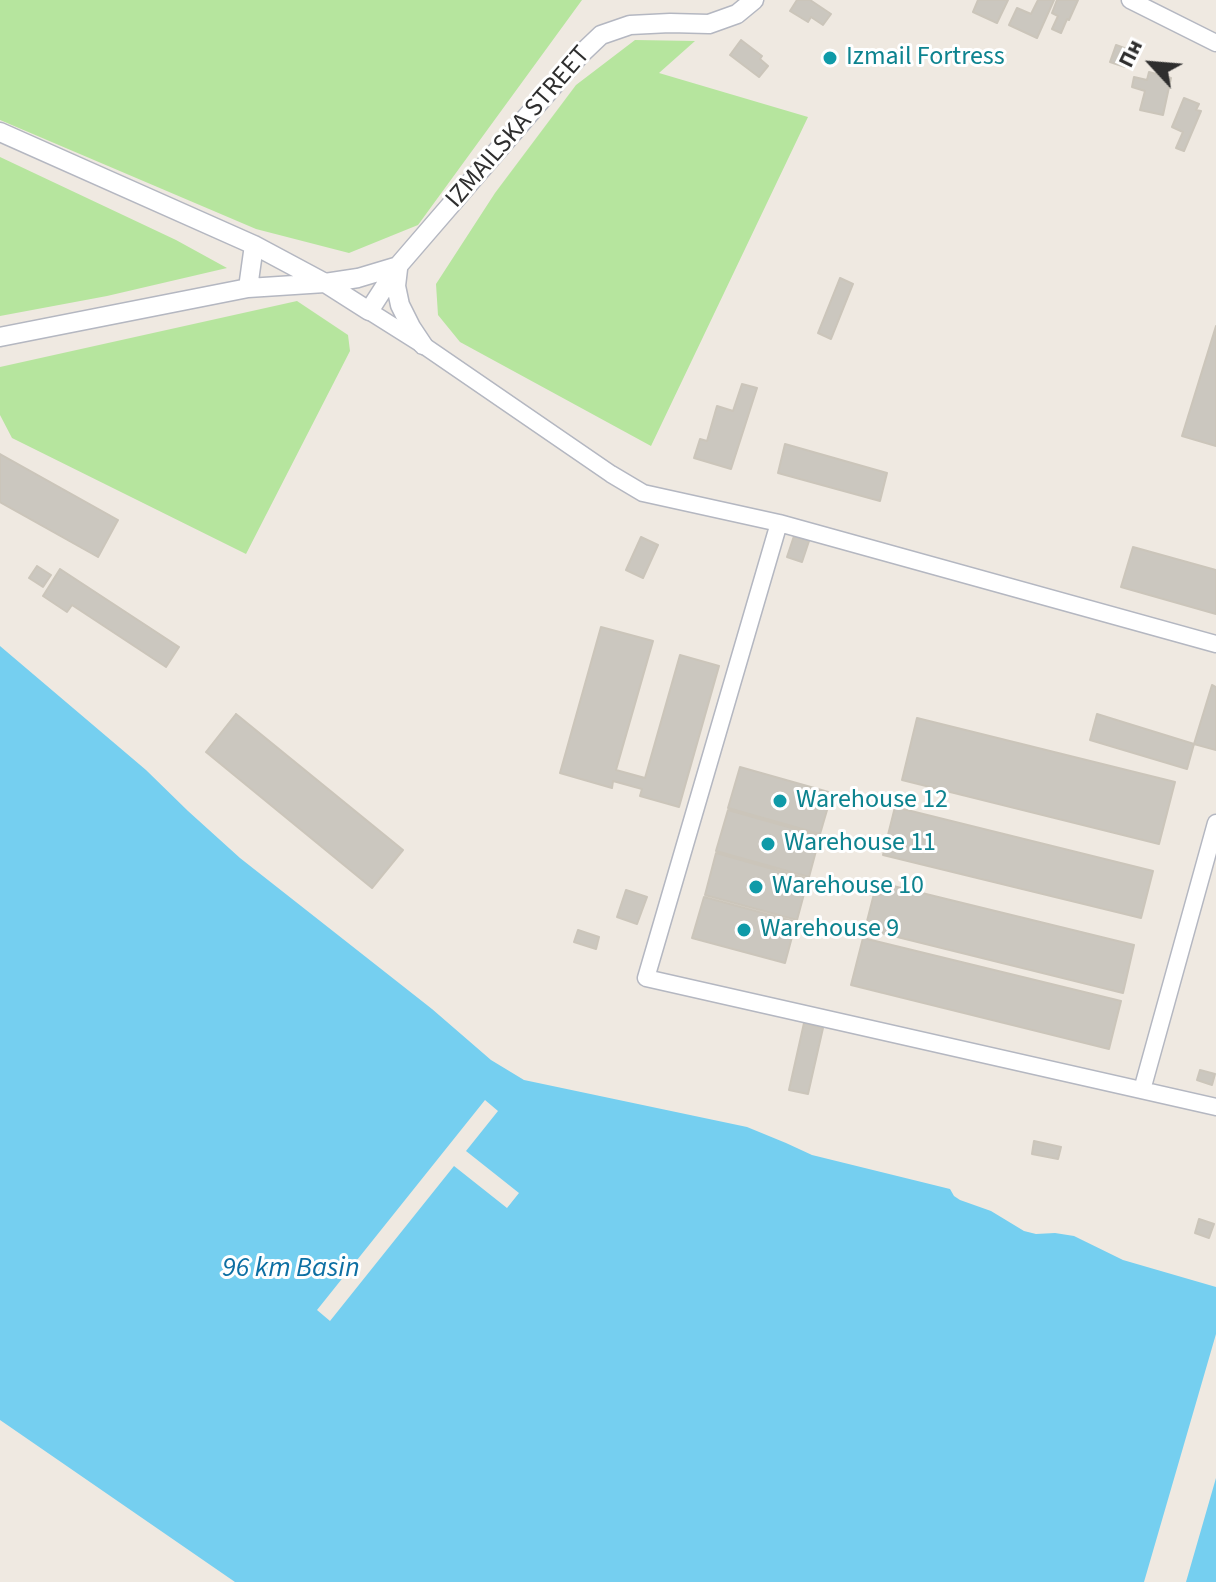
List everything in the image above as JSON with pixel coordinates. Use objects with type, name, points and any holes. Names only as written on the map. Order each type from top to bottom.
[{"type":"street","name":"IZMAILSKA STREET","points":[[369,311],[398,266],[580,55],[601,35],[630,25],[709,24],[737,14],[754,0]]},
{"type":"street","points":[[1131,0],[1216,43]]},
{"type":"street","points":[[0,132],[254,245],[325,283],[643,493],[779,523],[1216,644]]},
{"type":"street","points":[[248,288],[254,245]]},
{"type":"street","points":[[0,337],[248,288],[358,278],[398,266],[396,286],[400,305],[423,345]]},
{"type":"street","points":[[779,523],[646,978],[1216,1107]]},
{"type":"street","points":[[1142,1090],[1216,823]]},
{"type":"green space","points":[[0,0],[582,0],[418,225],[349,253],[256,229],[0,120]]},
{"type":"green space","points":[[635,40],[695,41],[659,73],[808,117],[651,446],[460,342],[438,315],[436,284],[495,193],[576,85]]},
{"type":"green space","points":[[0,157],[176,240],[227,268],[107,296],[0,316]]},
{"type":"green space","points":[[297,301],[348,335],[350,351],[246,554],[12,438],[0,415],[0,367]]},
{"type":"water","name":"96 km Basin","points":[[0,646],[146,770],[240,858],[432,1009],[491,1060],[524,1080],[747,1127],[812,1155],[950,1189],[960,1200],[991,1211],[1024,1231],[1074,1236],[1123,1260],[1216,1287],[1216,1334],[1144,1582],[235,1582],[0,1420]]},
{"type":"water","points":[[1216,1478],[1216,1582],[1186,1582]]},
{"type":"pier","points":[[485,1100],[498,1111],[466,1151],[519,1193],[507,1208],[454,1166],[330,1321],[317,1310]]},
{"type":"building","points":[[797,0],[810,0],[831,14],[823,25],[811,17],[808,22],[790,11]]},
{"type":"building","points":[[978,0],[1008,0],[997,23],[973,12]]},
{"type":"building","points":[[1038,0],[1054,0],[1037,38],[1009,25],[1017,8],[1031,14]]},
{"type":"building","points":[[1057,0],[1078,0],[1061,33],[1052,29],[1058,16],[1052,13]]},
{"type":"building","points":[[741,40],[762,56],[760,59],[768,66],[759,77],[730,55]]},
{"type":"building","points":[[1116,45],[1130,50],[1125,67],[1110,62]]},
{"type":"building","points":[[1149,72],[1171,78],[1163,115],[1140,110],[1145,91],[1132,87],[1134,77],[1147,80]]},
{"type":"building","points":[[1184,98],[1199,104],[1196,110],[1201,111],[1184,151],[1176,148],[1183,132],[1172,127]]},
{"type":"building","points":[[840,278],[853,284],[831,339],[818,333]]},
{"type":"building","points":[[1216,326],[1216,446],[1182,436]]},
{"type":"building","points":[[742,384],[757,388],[731,469],[694,458],[700,439],[707,441],[717,406],[733,411]]},
{"type":"building","points":[[785,444],[887,473],[880,501],[778,473]]},
{"type":"building","points":[[0,454],[118,520],[98,557],[0,502]]},
{"type":"building","points":[[794,536],[809,541],[802,562],[787,557]]},
{"type":"building","points":[[641,537],[658,545],[643,578],[626,570]]},
{"type":"building","points":[[1133,547],[1216,570],[1216,614],[1121,587]]},
{"type":"building","points":[[37,566],[51,575],[43,587],[29,578]]},
{"type":"building","points":[[60,569],[179,647],[166,667],[72,605],[67,612],[43,596]]},
{"type":"building","points":[[601,627],[653,641],[616,770],[645,778],[680,655],[719,666],[679,807],[640,796],[642,789],[613,781],[612,788],[560,773]]},
{"type":"building","points":[[1212,685],[1216,687],[1216,750],[1194,744]]},
{"type":"building","points":[[236,714],[403,850],[372,888],[206,752]]},
{"type":"building","points":[[1097,714],[1194,744],[1187,769],[1090,740]]},
{"type":"building","points":[[917,718],[1175,782],[1159,844],[902,780]]},
{"type":"building","name":"Warehouse 12","points":[[740,767],[832,793],[820,834],[728,808]]},
{"type":"building","points":[[895,807],[1153,871],[1141,918],[883,855]]},
{"type":"building","name":"Warehouse 11","points":[[728,810],[820,836],[809,877],[716,851]]},
{"type":"building","name":"Warehouse 10","points":[[716,853],[808,879],[797,920],[705,895]]},
{"type":"building","points":[[877,882],[1134,945],[1123,993],[865,929]]},
{"type":"building","points":[[626,890],[647,897],[637,924],[617,917]]},
{"type":"building","name":"Warehouse 9","points":[[704,897],[796,922],[785,963],[692,938]]},
{"type":"building","points":[[578,930],[599,937],[596,949],[574,942]]},
{"type":"building","points":[[863,938],[1121,1001],[1109,1049],[851,985]]},
{"type":"building","points":[[804,1023],[823,1028],[808,1094],[789,1090]]},
{"type":"building","points":[[1200,1070],[1215,1074],[1212,1085],[1197,1080]]},
{"type":"building","points":[[1034,1141],[1061,1147],[1058,1159],[1032,1154]]},
{"type":"building","points":[[1199,1219],[1214,1224],[1209,1238],[1195,1233]]},
{"type":"place","name":"Izmail Fortress","points":[[830,58]]},
{"type":"place","name":"Warehouse 12","points":[[780,801]]},
{"type":"place","name":"Warehouse 11","points":[[768,844]]},
{"type":"place","name":"Warehouse 10","points":[[756,887]]},
{"type":"place","name":"Warehouse 9","points":[[744,930]]}]
